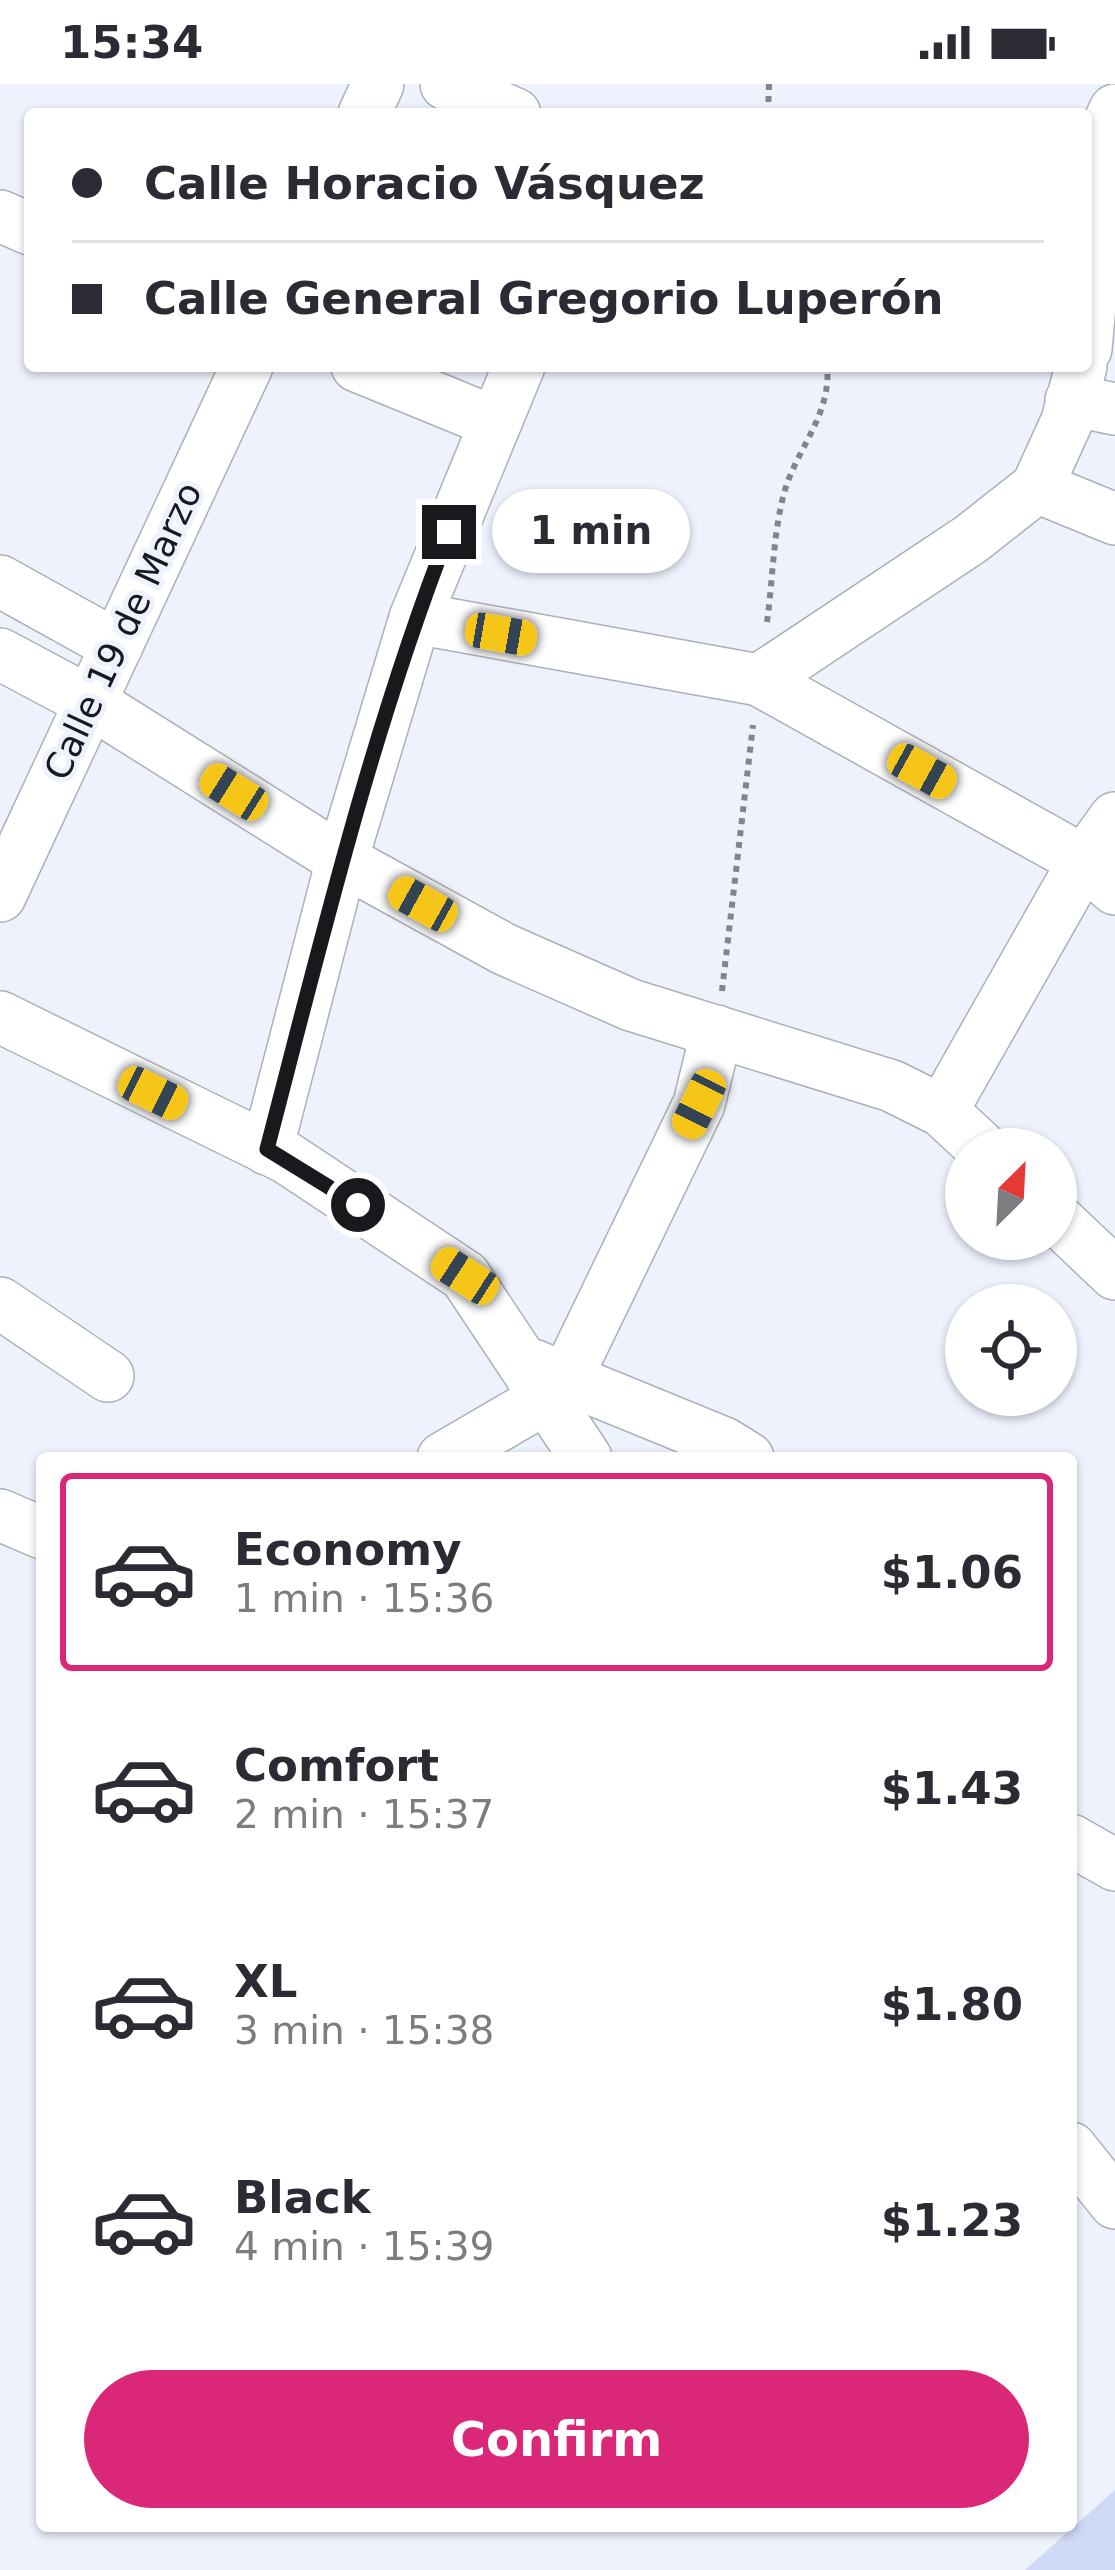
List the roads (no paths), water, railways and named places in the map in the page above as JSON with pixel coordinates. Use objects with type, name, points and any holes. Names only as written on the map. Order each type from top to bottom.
[{"type":"street","points":[[446,84],[500,108]]},
{"type":"street","points":[[1092,283],[1106,130],[1115,110]]},
{"type":"street","name":"Calle 19 de Marzo","points":[[0,896],[244,372]]},
{"type":"street","points":[[372,372],[494,422]]},
{"type":"street","points":[[267,1149],[342,860],[415,618],[516,372]]},
{"type":"street","points":[[759,680],[970,539],[1037,487],[1067,422],[1089,392]]},
{"type":"street","points":[[1037,487],[1115,519]]},
{"type":"street","points":[[0,581],[117,646]]},
{"type":"street","points":[[415,618],[759,680],[1100,875]]},
{"type":"street","points":[[0,654],[90,702],[342,860],[504,949],[631,1005],[892,1086],[942,1111],[960,1128]]},
{"type":"street","points":[[942,1111],[1100,875],[1115,818]]},
{"type":"street","points":[[0,1017],[267,1149],[465,1276],[544,1379],[583,1452]]},
{"type":"street","points":[[451,1452],[544,1379],[699,1104],[717,1031]]},
{"type":"street","points":[[1077,1238],[1115,1274]]},
{"type":"street","points":[[0,1303],[108,1376]]},
{"type":"street","points":[[544,1379],[738,1452]]},
{"type":"street","points":[[0,1515],[36,1530]]},
{"type":"street","points":[[1077,1843],[1115,1865]]},
{"type":"street","points":[[1077,2156],[1115,2203]]}]
